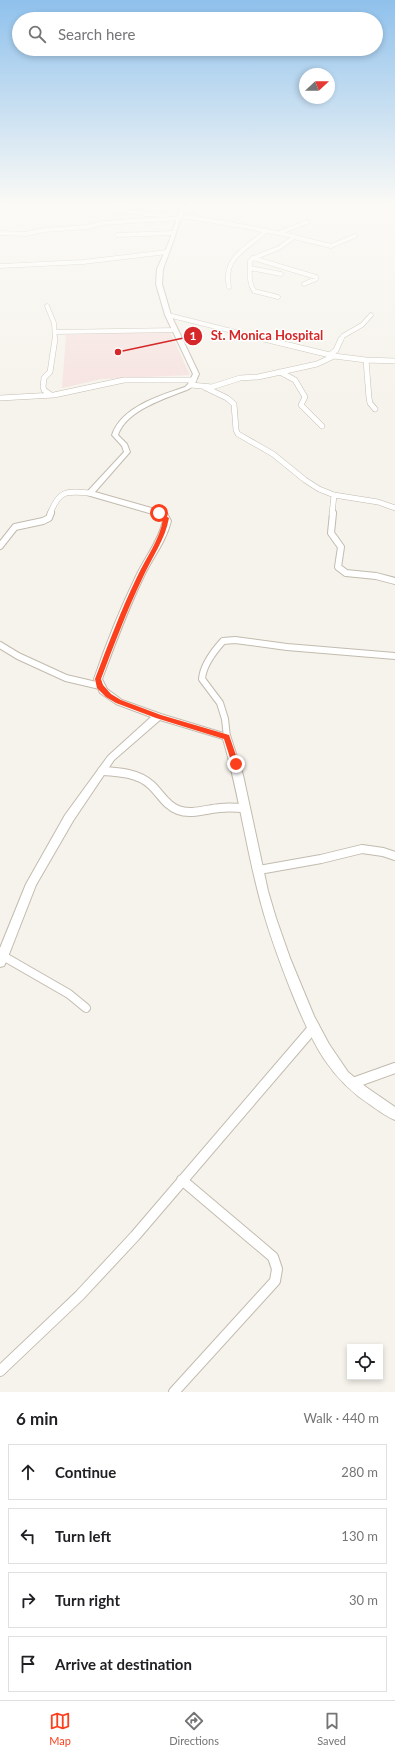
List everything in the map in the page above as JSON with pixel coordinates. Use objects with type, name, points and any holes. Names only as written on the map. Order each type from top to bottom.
[{"type":"street","points":[[90,493],[127,452],[125,445],[115,434],[115,430],[123,420],[192,382],[196,370],[175,330],[160,293],[158,279],[160,270]]},
{"type":"street","points":[[227,270],[226,281],[229,287]]},
{"type":"street","points":[[250,270],[250,279],[253,290],[278,296]]},
{"type":"street","points":[[260,270],[280,274]]},
{"type":"street","points":[[293,270],[316,277],[316,279],[304,284]]},
{"type":"street","points":[[48,306],[56,332],[50,374],[44,378],[42,387],[51,395]]},
{"type":"street","points":[[168,315],[219,329],[332,355],[366,360],[395,360]]},
{"type":"street","points":[[204,387],[217,386],[240,378],[258,377],[317,364],[330,359],[343,336],[362,325],[371,315]]},
{"type":"street","points":[[56,332],[175,330]]},
{"type":"street","points":[[387,360],[395,356]]},
{"type":"street","points":[[366,360],[369,398],[370,403],[375,409]]},
{"type":"street","points":[[280,372],[295,380],[305,397],[301,405],[322,426]]},
{"type":"street","points":[[0,398],[51,395],[124,380],[192,382],[209,391],[224,396],[234,404],[236,430],[238,434],[274,455],[292,470],[321,490],[334,495],[371,500],[395,508]]},
{"type":"street","points":[[0,546],[15,526],[43,521],[49,518],[56,498],[60,494],[69,492],[90,493],[164,515],[166,521],[164,532],[140,575],[121,618],[98,679],[100,686],[109,696],[119,702],[158,716],[227,737]]},
{"type":"street","points":[[334,495],[331,533],[341,547],[337,565],[339,569],[346,573],[368,574],[395,581]]},
{"type":"street","points":[[395,656],[287,647],[235,640],[223,641],[212,656],[202,676],[203,681],[215,694],[225,716],[227,737],[236,764],[263,891],[283,958],[324,1048],[345,1076],[395,1114]]},
{"type":"street","points":[[0,645],[18,656],[66,678],[100,686]]},
{"type":"street","points":[[86,1008],[69,994],[2,959],[31,884],[69,818],[111,758],[158,716]]},
{"type":"street","points":[[102,771],[116,772],[142,778],[169,804],[179,810],[193,812],[218,808],[245,808]]},
{"type":"street","points":[[259,870],[321,859],[362,849],[383,852],[395,856]]},
{"type":"street","points":[[0,1371],[80,1295],[135,1236],[314,1027]]},
{"type":"street","points":[[353,1083],[395,1068]]},
{"type":"street","points":[[174,1392],[275,1281],[278,1273],[277,1264],[273,1257],[182,1180]]},
{"type":"shaded area","points":[[169,330],[190,375],[101,379],[62,388],[66,335]]},
{"type":"place","name":"St. Monica Hospital","points":[[118,352]]},
{"type":"route","points":[[159,513],[164,515],[166,518],[164,532],[140,575],[121,618],[102,666],[98,679],[100,686],[103,691],[119,702],[216,735],[227,737],[236,764]]}]
